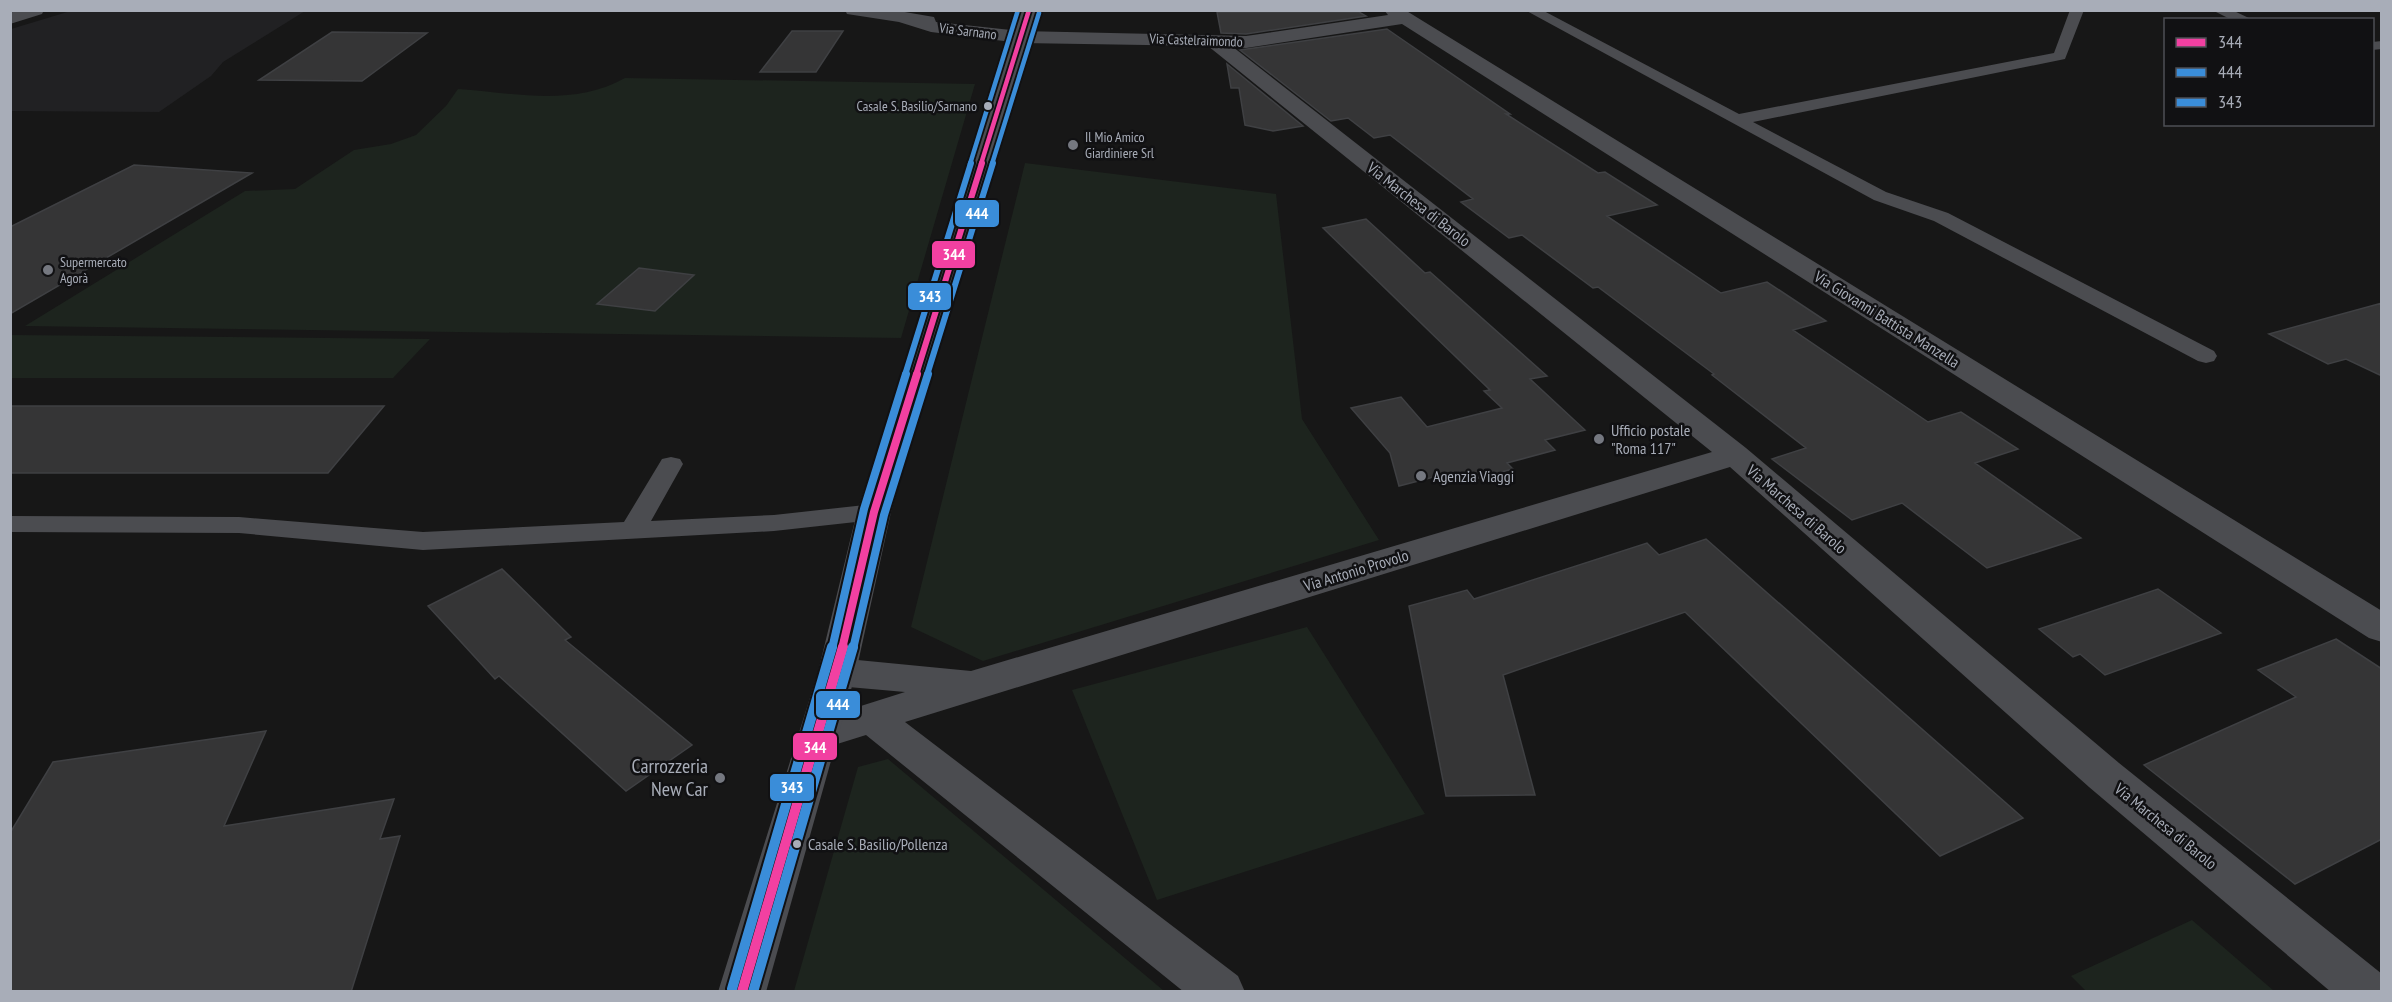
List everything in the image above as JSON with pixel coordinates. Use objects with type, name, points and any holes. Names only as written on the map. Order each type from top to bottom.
[{"type":"street","points":[[10,19],[36,10]]},
{"type":"street","name":"Via Sarnano","points":[[854,10],[951,30],[1025,24]]},
{"type":"street","name":"Via Castelraimondo","points":[[1025,24],[1215,42],[1246,42],[1398,14]]},
{"type":"street","name":"Via Giovanni Battista Manzella","points":[[1398,14],[2382,629]]},
{"type":"street","points":[[742,992],[837,672],[874,512],[1025,24]]},
{"type":"street","name":"Via Marchesa di Barolo","points":[[1215,42],[1735,455],[2104,775],[2367,992]]},
{"type":"street","name":"Via Antonio Provolo","points":[[818,735],[976,684],[1735,455]]},
{"type":"street","name":"Via Antonio Provolo","points":[[837,672],[976,684]]},
{"type":"street","points":[[873,718],[1221,992]]},
{"type":"lane","points":[[1531,10],[1880,196],[1941,217],[2206,356]]},
{"type":"lane","points":[[1736,120],[2060,56],[2077,10]]},
{"type":"lane","points":[[2218,10],[2240,18]]},
{"type":"lane","points":[[633,530],[671,464]]},
{"type":"lane","points":[[10,524],[239,525],[423,541],[774,523],[874,512]]},
{"type":"shaded area","points":[[74,10],[305,11],[223,62],[211,76],[159,112],[11,111],[11,29]]},
{"type":"shaded area","points":[[625,78],[975,84],[901,338],[25,326],[245,191],[295,189],[354,150],[391,144],[416,135],[446,106],[458,89],[522,95],[564,95],[585,93]]},
{"type":"shaded area","points":[[1025,163],[1276,194],[1302,419],[1379,540],[983,661],[911,627]]},
{"type":"shaded area","points":[[11,335],[430,339],[393,378],[11,378]]},
{"type":"shaded area","points":[[1307,627],[1425,814],[1157,900],[1072,690]]},
{"type":"shaded area","points":[[888,759],[1164,991],[794,991],[858,767]]},
{"type":"shaded area","points":[[2192,920],[2274,991],[2086,991],[2071,976]]},
{"type":"building","points":[[1217,12],[1359,12],[1366,16],[1246,34],[1221,33]]},
{"type":"building","points":[[1387,29],[1510,114],[1506,114],[1598,173],[1605,172],[1657,205],[1607,216],[1721,293],[1767,282],[1826,321],[1793,330],[1928,422],[1961,412],[2018,449],[1975,463],[2081,538],[1987,568],[1902,503],[1852,520],[1772,459],[1806,448],[1712,375],[1714,374],[1598,287],[1593,288],[1522,235],[1509,238],[1461,202],[1473,199],[1390,135],[1374,138],[1348,118],[1331,121],[1240,50]]},
{"type":"building","points":[[792,31],[843,31],[816,72],[760,72]]},
{"type":"building","points":[[332,32],[427,33],[362,81],[259,80]]},
{"type":"building","points":[[1227,64],[1303,126],[1273,131],[1245,125],[1239,88],[1231,88]]},
{"type":"building","name":"Supermercato Agorà","points":[[134,165],[252,173],[10,314],[10,227]]},
{"type":"building","points":[[1366,219],[1425,273],[1430,272],[1547,376],[1530,379],[1585,430],[1545,440],[1555,450],[1507,463],[1513,469],[1459,483],[1449,473],[1399,486],[1390,453],[1351,408],[1401,397],[1427,427],[1502,408],[1484,391],[1490,390],[1323,228]]},
{"type":"building","points":[[639,268],[694,275],[655,311],[597,304]]},
{"type":"building","points":[[2382,303],[2382,376],[2346,359],[2328,364],[2269,334]]},
{"type":"building","points":[[10,406],[384,406],[328,473],[10,473]]},
{"type":"building","points":[[1706,539],[2023,818],[1940,856],[1685,612],[1503,675],[1535,795],[1446,796],[1409,606],[1467,590],[1474,599],[1647,543],[1659,555]]},
{"type":"building","points":[[502,569],[571,637],[565,640],[692,745],[626,791],[499,676],[495,679],[428,606]]},
{"type":"building","points":[[2158,589],[2221,633],[2105,675],[2080,654],[2073,657],[2039,629]]},
{"type":"building","points":[[2336,639],[2382,669],[2382,839],[2295,884],[2144,765],[2296,697],[2258,670]]},
{"type":"building","points":[[266,731],[224,826],[394,799],[380,839],[400,836],[351,992],[10,992],[10,833],[53,762]]},
{"type":"transit line","name":"343","points":[[732,989],[827,669],[864,509],[1018,10]]},
{"type":"transit line","name":"344","points":[[742,992],[837,672],[874,512],[1029,10]]},
{"type":"transit line","name":"444","points":[[753,992],[847,675],[884,515],[1039,13]]},
{"type":"place","name":"Casale S. Basilio/Sarnano","points":[[988,106]]},
{"type":"place","name":"Il Mio Amico Giardiniere Srl","points":[[1073,145]]},
{"type":"place","name":"Supermercato Agorà","points":[[48,270]]},
{"type":"place","name":"Ufficio postale \"Roma 117\"","points":[[1599,439]]},
{"type":"place","name":"Agenzia Viaggi","points":[[1421,476]]},
{"type":"place","name":"Carrozzeria New Car","points":[[720,778]]},
{"type":"place","name":"Casale S. Basilio/Pollenza","points":[[797,844]]}]
